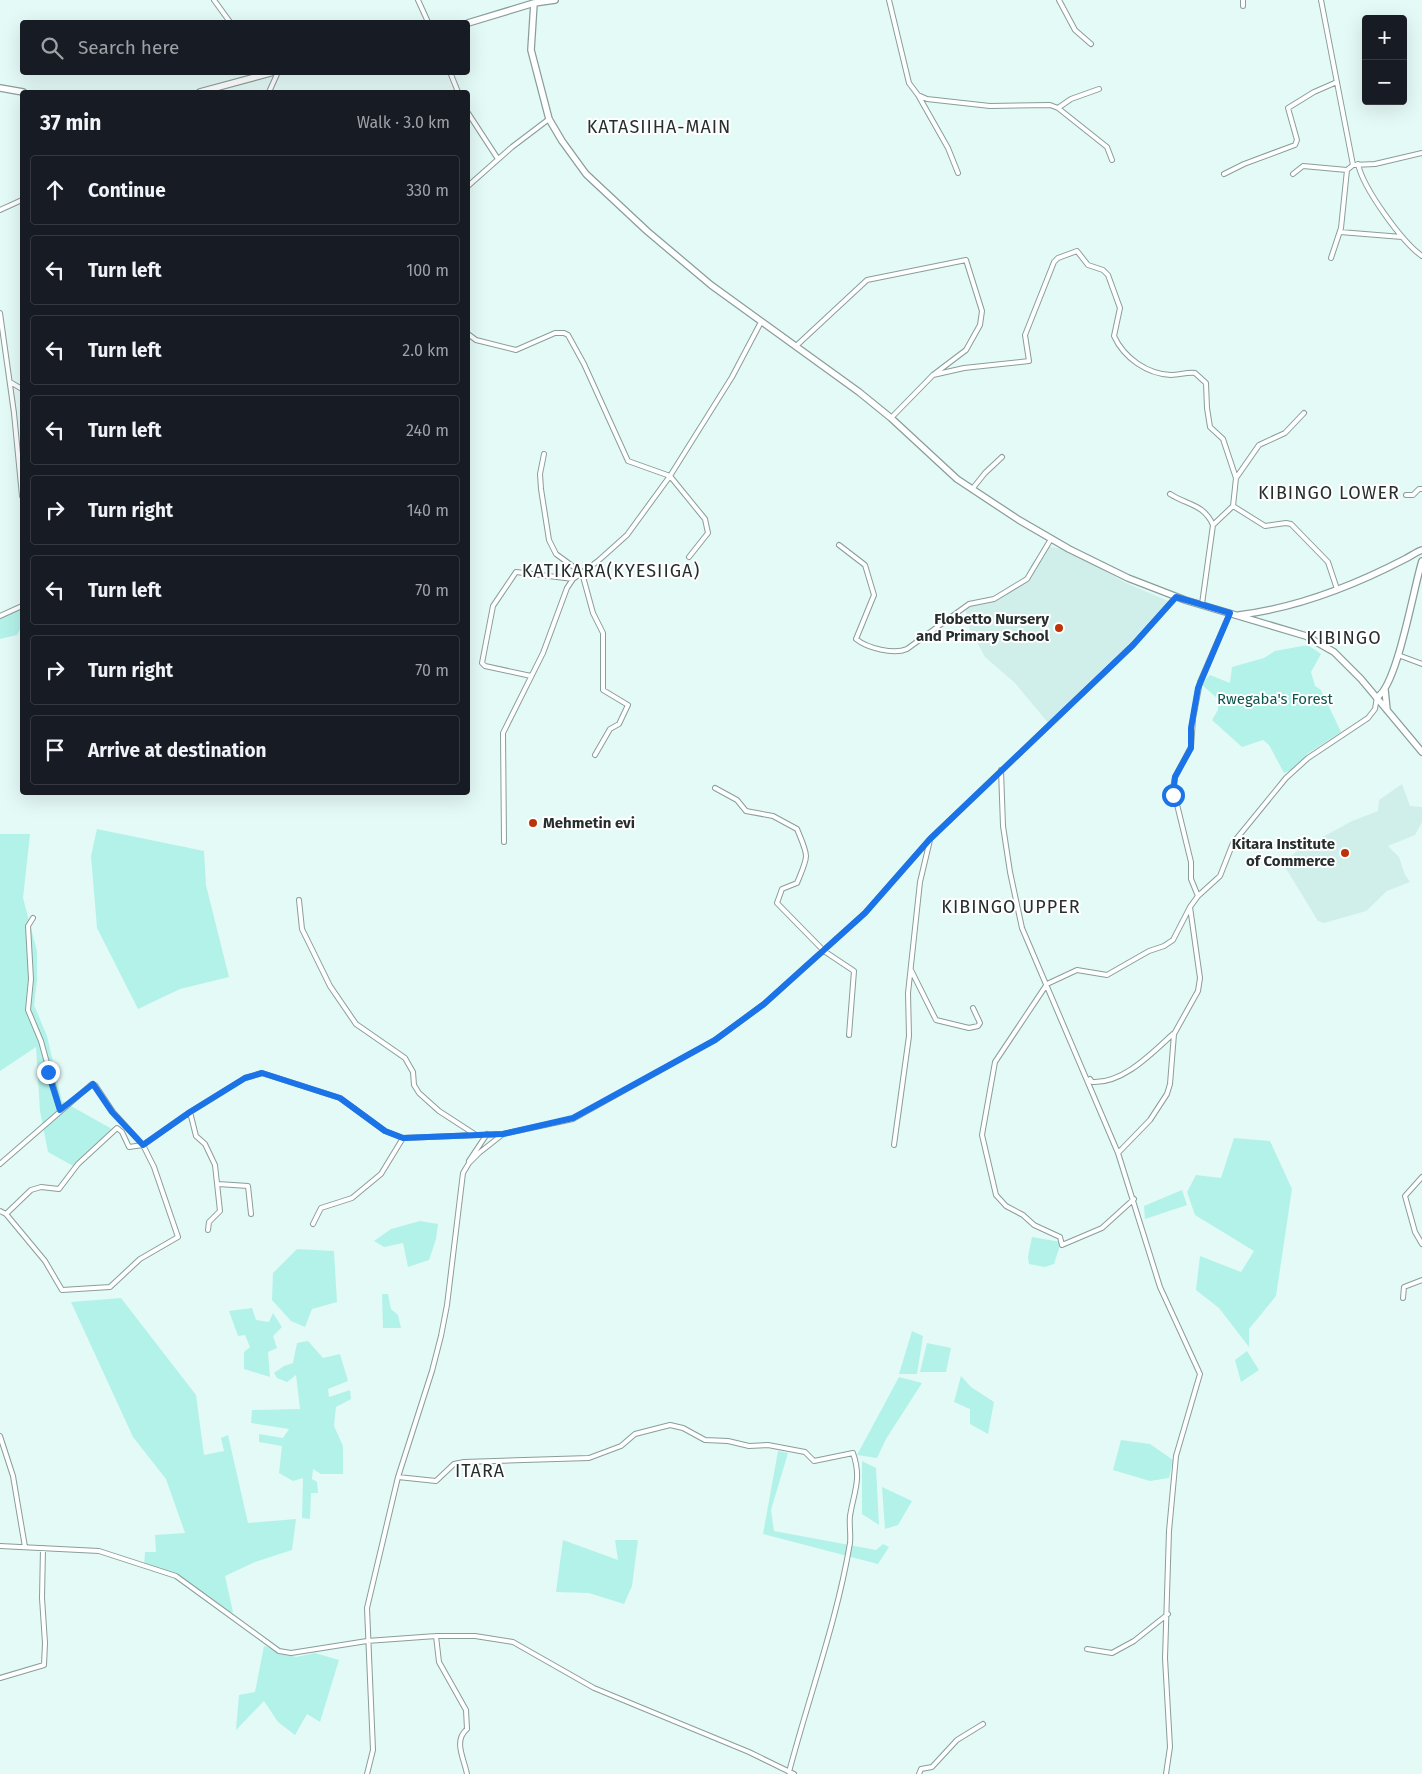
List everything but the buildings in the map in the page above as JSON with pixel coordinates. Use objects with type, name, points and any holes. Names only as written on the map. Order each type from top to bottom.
[{"type":"main road","points":[[470,22],[534,3],[555,0]]},
{"type":"main road","points":[[534,3],[531,50],[550,118],[586,174],[690,268],[891,418],[957,479],[1051,539],[1128,578],[1176,597],[1288,629],[1320,643],[1348,664],[1422,752]]},
{"type":"main road","points":[[207,90],[261,75]]},
{"type":"main road","points":[[0,88],[20,91]]},
{"type":"main road","points":[[1237,615],[1280,608],[1337,589],[1422,550]]},
{"type":"main road","points":[[1377,698],[1385,690],[1398,655],[1422,561]]},
{"type":"main road","points":[[1385,690],[1388,712]]},
{"type":"street","points":[[214,0],[229,20]]},
{"type":"street","points":[[418,0],[427,20]]},
{"type":"street","points":[[526,0],[527,3],[534,3]]},
{"type":"street","points":[[889,0],[908,83],[918,95],[948,148],[958,174]]},
{"type":"street","points":[[1058,0],[1075,30],[1091,44]]},
{"type":"street","points":[[1243,0],[1243,6]]},
{"type":"street","points":[[1321,0],[1337,82],[1360,175],[1402,237],[1422,256]]},
{"type":"street","points":[[271,90],[275,75]]},
{"type":"street","points":[[451,75],[457,90]]},
{"type":"street","points":[[1224,174],[1244,164],[1295,145],[1297,140],[1288,108],[1308,95],[1337,82]]},
{"type":"street","points":[[1058,108],[1071,99],[1099,89]]},
{"type":"street","points":[[918,95],[927,99],[990,106],[1050,105],[1058,108],[1107,147],[1112,160]]},
{"type":"street","points":[[470,116],[498,159]]},
{"type":"street","points":[[470,184],[498,159],[550,118]]},
{"type":"street","points":[[1293,174],[1303,166],[1347,170],[1356,164],[1375,164],[1422,153]]},
{"type":"street","points":[[1331,258],[1340,232],[1347,170]]},
{"type":"street","points":[[0,210],[20,201]]},
{"type":"street","points":[[1340,232],[1402,237]]},
{"type":"street","points":[[933,375],[964,368],[1030,361],[1025,335],[1054,262],[1058,258],[1076,250],[1088,265],[1108,275],[1120,308],[1114,336],[1131,360],[1162,374],[1173,375],[1192,372],[1205,380],[1210,427],[1223,439],[1236,478],[1233,506],[1213,525]]},
{"type":"street","points":[[796,346],[867,280],[964,259],[971,270],[982,311],[982,320],[966,350],[933,375],[891,418]]},
{"type":"street","points":[[0,313],[10,382],[20,477]]},
{"type":"street","points":[[504,842],[503,733],[543,653],[567,588],[573,579],[627,534],[670,476],[732,377],[761,322]]},
{"type":"street","points":[[470,336],[476,340],[516,350],[555,333],[564,332],[584,364],[628,461],[670,476],[705,519],[708,533],[689,557]]},
{"type":"street","points":[[10,382],[20,388]]},
{"type":"street","points":[[1236,478],[1259,445],[1285,433],[1304,413]]},
{"type":"street","points":[[544,454],[540,474],[549,540],[556,554],[582,572],[593,613],[603,634],[603,690],[626,704],[628,708],[619,724],[610,729],[595,755]]},
{"type":"street","points":[[973,488],[1002,457]]},
{"type":"street","points":[[1406,495],[1413,496],[1419,489],[1422,489]]},
{"type":"street","points":[[1170,494],[1201,508],[1208,514],[1213,525],[1202,604]]},
{"type":"street","points":[[1233,506],[1265,526],[1286,522],[1291,524],[1328,562],[1337,589]]},
{"type":"street","points":[[839,545],[865,565],[874,595],[856,638],[863,644],[898,652],[907,649],[969,604],[993,600],[1025,580],[1051,539]]},
{"type":"street","points":[[531,676],[482,664],[493,606],[516,572],[573,579]]},
{"type":"street","points":[[6,1214],[31,1190],[41,1187],[59,1188],[78,1164],[117,1128],[122,1132],[129,1147],[143,1145],[190,1112],[245,1078],[262,1073],[340,1098],[385,1131],[403,1138],[503,1134],[573,1118],[715,1040],[764,1004],[824,952],[865,913],[930,839],[1133,645],[1176,597]]},
{"type":"street","points":[[0,616],[20,607]]},
{"type":"street","points":[[1198,896],[1192,883],[1191,862],[1172,788],[1175,777],[1191,748],[1191,728],[1198,688],[1230,613]]},
{"type":"street","points":[[1398,655],[1422,664]]},
{"type":"street","points":[[1134,1199],[1102,1228],[1062,1246],[1060,1237],[1034,1225],[1023,1215],[1006,1206],[996,1195],[982,1135],[994,1066],[1047,984],[1077,970],[1107,975],[1149,951],[1164,946],[1173,940],[1190,907],[1198,896],[1220,876],[1233,843],[1286,778],[1308,758],[1368,718],[1375,709],[1377,698]]},
{"type":"street","points":[[1001,770],[1002,818],[1010,872],[1022,928],[1118,1153],[1134,1199],[1160,1287],[1200,1374],[1176,1456],[1169,1531],[1168,1614],[1165,1658],[1170,1747],[1166,1774]]},
{"type":"street","points":[[715,788],[737,800],[746,811],[773,816],[797,828],[807,854],[807,860],[797,883],[783,888],[777,900],[778,905],[796,920],[824,952],[854,971],[850,1035]]},
{"type":"street","points":[[894,1145],[910,1028],[908,993],[920,882],[930,839]]},
{"type":"street","points":[[299,900],[302,929],[330,986],[356,1024],[405,1058],[413,1072],[414,1085],[419,1093],[438,1111],[476,1135]]},
{"type":"street","points":[[1086,1075],[1092,1082],[1104,1082],[1117,1078],[1174,1034],[1196,997],[1199,986],[1190,907]]},
{"type":"street","points":[[33,918],[28,926],[31,979],[28,1010],[41,1041],[60,1110]]},
{"type":"street","points":[[910,968],[936,1020],[969,1028],[978,1026],[980,1023],[972,1008]]},
{"type":"street","points":[[1118,1153],[1150,1120],[1167,1094],[1170,1084],[1174,1034]]},
{"type":"street","points":[[0,1164],[60,1110],[93,1084],[112,1112],[143,1145],[154,1167],[178,1236],[140,1259],[110,1287],[62,1290],[45,1261],[6,1214],[0,1211]]},
{"type":"street","points":[[190,1112],[196,1136],[205,1144],[214,1161],[218,1184],[220,1211],[209,1222],[208,1230]]},
{"type":"street","points":[[367,1774],[373,1750],[367,1608],[398,1477],[432,1371],[441,1336],[447,1305],[463,1173],[471,1156],[487,1134]]},
{"type":"street","points":[[469,1163],[503,1134]]},
{"type":"street","points":[[313,1224],[321,1208],[352,1198],[381,1174],[403,1138]]},
{"type":"street","points":[[1422,1177],[1404,1196],[1415,1232],[1422,1244]]},
{"type":"street","points":[[218,1184],[248,1186],[251,1214]]},
{"type":"street","points":[[1403,1298],[1404,1287],[1422,1280]]},
{"type":"street","points":[[398,1477],[436,1481],[454,1464],[464,1462],[589,1458],[621,1446],[635,1434],[665,1426],[679,1426],[705,1440],[728,1441],[749,1446],[768,1445],[805,1452],[814,1461],[853,1453],[858,1483],[850,1519],[850,1543],[826,1646],[812,1685],[789,1772]]},
{"type":"street","points":[[0,1436],[13,1476],[26,1547]]},
{"type":"street","points":[[0,1546],[99,1551],[176,1576],[279,1651],[290,1653],[367,1641],[436,1636],[475,1636],[513,1642],[594,1688],[748,1752],[794,1774]]},
{"type":"street","points":[[0,1678],[44,1666],[43,1548]]},
{"type":"street","points":[[1088,1648],[1112,1653],[1134,1641],[1168,1614]]},
{"type":"street","points":[[436,1636],[439,1662],[466,1710],[467,1729],[460,1737],[458,1743],[467,1774]]},
{"type":"street","points":[[919,1774],[921,1769],[934,1765],[958,1740],[983,1724]]},
{"type":"shaded area","name":"Flobetto Nursery and Primary School","points":[[1046,546],[1068,550],[1126,583],[1173,603],[1049,724],[1015,683],[985,657],[965,620],[967,606],[991,603],[1023,582],[1032,563]]},
{"type":"shaded area","name":"Kitara Institute of Commerce","points":[[1402,784],[1410,806],[1422,807],[1422,822],[1415,835],[1388,846],[1399,857],[1405,875],[1410,882],[1387,891],[1366,911],[1324,923],[1318,921],[1282,862],[1299,850],[1352,821],[1378,811],[1379,800]]},
{"type":"green space","points":[[20,606],[20,630],[17,635],[0,639],[0,616]]},
{"type":"green space","name":"Rwegaba's Forest","points":[[1308,645],[1321,654],[1311,672],[1315,686],[1321,690],[1341,732],[1307,754],[1296,768],[1284,773],[1269,745],[1263,740],[1242,747],[1212,720],[1218,710],[1218,699],[1201,684],[1210,675],[1230,683],[1232,667],[1264,658],[1275,651]]},
{"type":"green space","points":[[97,829],[204,851],[206,885],[229,977],[180,989],[138,1009],[97,928],[91,856]]},
{"type":"green space","points":[[0,834],[30,834],[23,898],[37,951],[37,981],[34,1005],[47,1036],[62,1101],[112,1129],[77,1168],[48,1152],[40,1111],[36,1047],[0,1071]]},
{"type":"green space","points":[[1234,1138],[1270,1141],[1292,1189],[1276,1296],[1249,1329],[1249,1347],[1219,1308],[1196,1290],[1200,1256],[1241,1272],[1254,1251],[1195,1215],[1187,1192],[1196,1175],[1221,1178]]},
{"type":"green space","points":[[1182,1190],[1187,1205],[1145,1219],[1144,1206]]},
{"type":"green space","points":[[420,1221],[438,1224],[436,1239],[429,1260],[408,1267],[403,1243],[384,1247],[374,1241],[391,1229]]},
{"type":"green space","points":[[1032,1237],[1061,1242],[1054,1264],[1045,1267],[1029,1264],[1028,1257]]},
{"type":"green space","points":[[297,1249],[334,1251],[337,1302],[312,1309],[305,1327],[291,1321],[272,1300],[273,1273]]},
{"type":"green space","points":[[382,1294],[388,1294],[391,1309],[398,1315],[401,1328],[383,1328]]},
{"type":"green space","points":[[121,1298],[196,1395],[204,1455],[224,1451],[221,1438],[228,1435],[248,1523],[296,1519],[292,1550],[255,1562],[225,1576],[233,1612],[226,1614],[177,1578],[144,1566],[145,1552],[156,1552],[155,1535],[185,1533],[166,1479],[133,1437],[71,1302]]},
{"type":"green space","points":[[252,1308],[256,1320],[269,1322],[273,1313],[282,1327],[273,1336],[277,1348],[268,1352],[270,1377],[244,1369],[244,1352],[250,1347],[245,1335],[238,1336],[229,1311]]},
{"type":"green space","points":[[912,1331],[923,1336],[917,1374],[899,1374]]},
{"type":"green space","points":[[308,1341],[323,1358],[340,1354],[348,1381],[328,1389],[329,1397],[350,1390],[351,1399],[336,1407],[334,1426],[343,1446],[343,1474],[321,1474],[313,1469],[312,1479],[317,1482],[318,1493],[311,1493],[310,1519],[302,1518],[303,1478],[293,1481],[279,1473],[282,1446],[259,1442],[259,1434],[283,1438],[289,1429],[251,1423],[252,1410],[300,1409],[296,1375],[287,1382],[277,1378],[274,1373],[284,1366],[293,1363],[297,1343]]},
{"type":"green space","points":[[927,1343],[951,1348],[946,1372],[920,1372]]},
{"type":"green space","points":[[1247,1351],[1259,1370],[1241,1382],[1235,1360]]},
{"type":"green space","points":[[961,1376],[971,1387],[994,1402],[988,1434],[970,1424],[970,1409],[954,1402]]},
{"type":"green space","points":[[899,1377],[922,1383],[886,1439],[877,1458],[857,1455]]},
{"type":"green space","points":[[1121,1440],[1150,1444],[1173,1460],[1169,1478],[1150,1481],[1113,1470]]},
{"type":"green space","points":[[778,1451],[788,1453],[771,1510],[774,1531],[876,1550],[883,1544],[889,1547],[878,1564],[763,1534]]},
{"type":"green space","points":[[862,1461],[876,1468],[879,1525],[862,1514]]},
{"type":"green space","points":[[882,1487],[912,1501],[898,1525],[885,1529]]},
{"type":"green space","points":[[563,1540],[618,1560],[615,1540],[638,1540],[632,1586],[624,1604],[589,1593],[556,1592]]},
{"type":"green space","points":[[264,1646],[296,1657],[315,1653],[339,1660],[320,1722],[307,1714],[295,1735],[278,1722],[264,1701],[236,1730],[239,1695],[255,1692]]},
{"type":"place","name":"Flobetto Nursery and Primary School","points":[[1059,628]]},
{"type":"place","name":"Mehmetin evi","points":[[533,823]]},
{"type":"place","name":"Kitara Institute of Commerce","points":[[1345,853]]},
{"type":"district","name":"KATASIIHA-MAIN","points":[[659,127]]},
{"type":"district","name":"KIBINGO LOWER","points":[[1329,493]]},
{"type":"district","name":"KATIKARA(KYESIIGA)","points":[[611,571]]},
{"type":"district","name":"KIBINGO","points":[[1344,638]]},
{"type":"district","name":"KIBINGO UPPER","points":[[1011,907]]},
{"type":"district","name":"ITARA","points":[[480,1471]]},
{"type":"route","points":[[48,1072],[54,1096],[60,1110],[93,1084],[112,1112],[143,1145],[158,1133],[245,1078],[262,1073],[278,1076],[340,1098],[385,1131],[403,1138],[435,1135],[503,1134],[573,1118],[715,1040],[764,1004],[824,952],[865,913],[930,839],[1133,645],[1176,597],[1230,613],[1198,688],[1191,728],[1191,748],[1175,777],[1172,788],[1173,795]]}]
